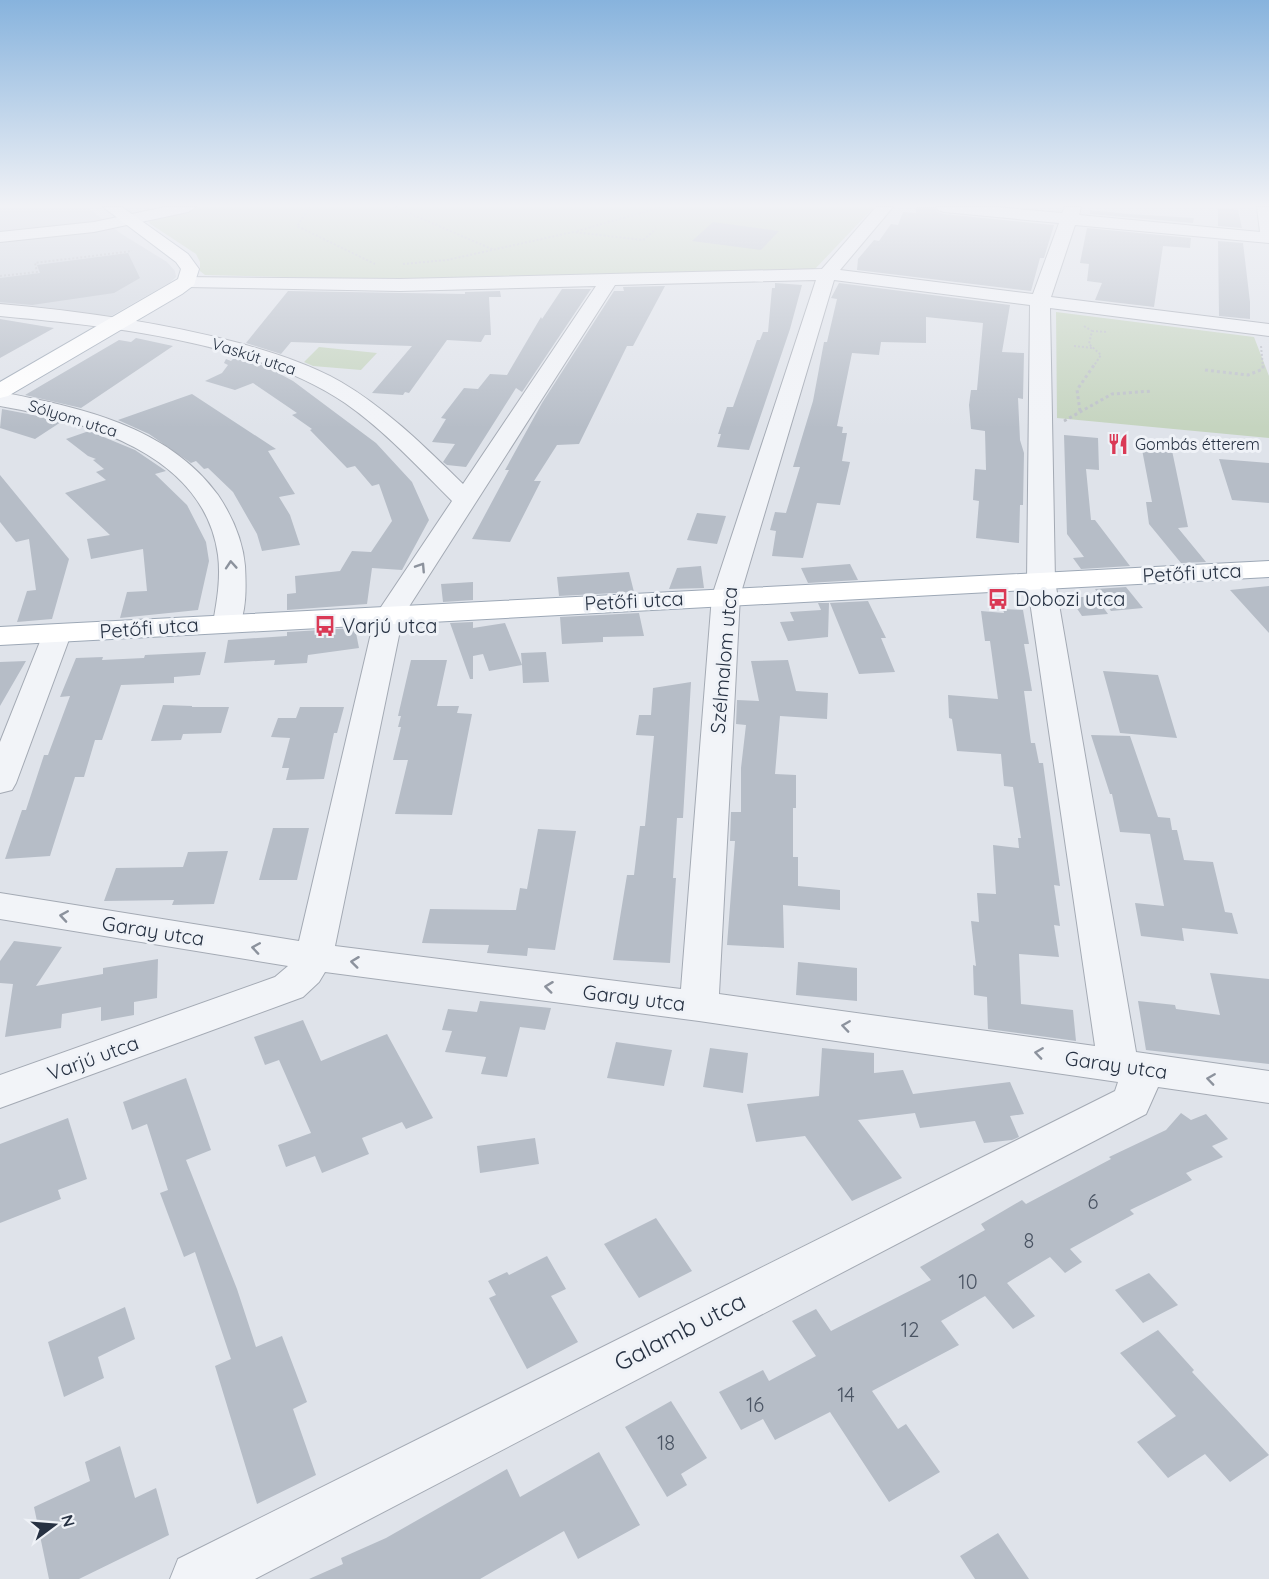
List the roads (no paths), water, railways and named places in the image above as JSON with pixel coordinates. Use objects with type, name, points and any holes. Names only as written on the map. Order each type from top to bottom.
[{"type":"main road","points":[[0,391],[175,290],[186,281]]},
{"type":"main road","name":"Petőfi utca","points":[[0,636],[1269,569]]},
{"type":"street","points":[[216,281],[400,285],[580,281]]},
{"type":"street","name":"Varjú utca","points":[[0,1092],[289,987],[306,972],[314,957],[389,616],[609,281]]},
{"type":"street","name":"Szélmalom utca","points":[[699,1006],[726,596],[825,281]]},
{"type":"street","points":[[880,281],[1043,301],[1265,337]]},
{"type":"street","points":[[1049,281],[1043,301],[1041,580],[1131,1067]]},
{"type":"street","name":"Vaskút utca","points":[[0,310],[117,324],[200,339],[267,359],[316,378],[352,399],[398,435],[465,500]]},
{"type":"street","points":[[267,359],[285,353],[311,354]]},
{"type":"street","name":"Sólyom utca","points":[[0,399],[52,409],[107,426],[168,458],[198,484],[218,513],[229,546],[232,587],[228,623]]},
{"type":"street","points":[[0,783],[57,634]]},
{"type":"street","name":"Garay utca","points":[[0,906],[314,957],[699,1006],[1269,1087]]},
{"type":"street","name":"Galamb utca","points":[[198,1579],[1131,1102],[1131,1067]]},
{"type":"place","name":"Gombás étterem","points":[[1118,444]]},
{"type":"place","name":"Dobozi utca","points":[[998,599]]},
{"type":"place","name":"Varjú utca","points":[[325,626]]}]
